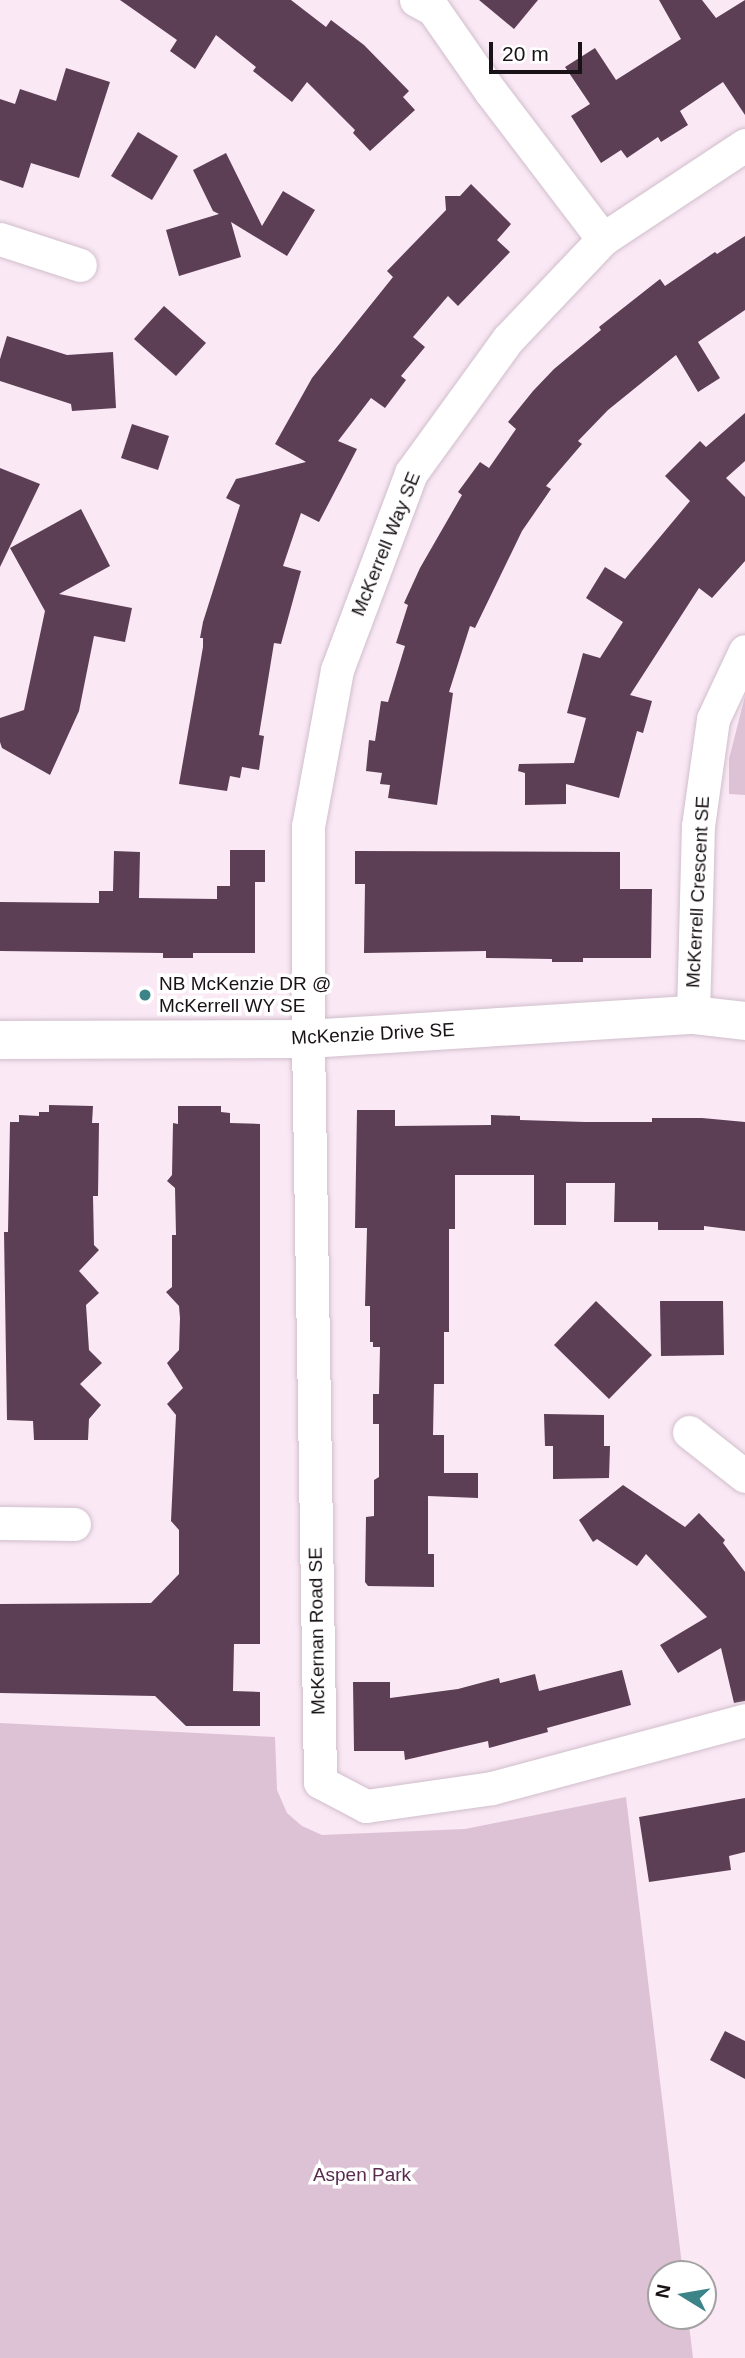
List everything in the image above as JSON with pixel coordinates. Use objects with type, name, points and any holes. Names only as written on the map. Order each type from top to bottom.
[{"type":"street","points":[[416,0],[433,9],[491,92],[603,239]]},
{"type":"street","name":"McKerrell Way SE","points":[[308,1039],[309,826],[337,670],[411,473],[508,339],[603,239],[745,145]]},
{"type":"street","points":[[0,239],[80,265]]},
{"type":"street","name":"McKerrell Crescent SE","points":[[693,1015],[698,826],[713,719],[745,651]]},
{"type":"street","name":"McKenzie Drive SE","points":[[0,1040],[308,1039],[693,1015],[745,1021]]},
{"type":"street","name":"McKernan Road SE","points":[[308,1039],[320,1782],[366,1806],[492,1788],[745,1720]]},
{"type":"street","points":[[689,1432],[745,1476]]},
{"type":"street","points":[[0,1523],[74,1524]]},
{"type":"green space","points":[[745,696],[745,795],[729,794],[729,759]]},
{"type":"green space","name":"Aspen Park","points":[[0,1723],[275,1737],[277,1790],[287,1813],[302,1826],[322,1835],[465,1829],[626,1797],[681,2260],[647,2260],[647,2330],[690,2330],[693,2358],[0,2358]]},
{"type":"building","points":[[120,0],[291,0],[326,27],[331,20],[364,45],[409,91],[403,97],[415,110],[370,151],[353,133],[355,130],[307,82],[292,102],[253,71],[256,67],[216,35],[195,69],[170,51],[177,40]]},
{"type":"building","points":[[479,0],[538,0],[514,29]]},
{"type":"building","points":[[659,0],[702,0],[716,18],[745,0],[745,115],[723,82],[680,111],[688,125],[661,142],[658,137],[627,158],[621,150],[601,163],[571,116],[590,104],[565,67],[595,48],[616,80],[681,39]]},
{"type":"building","points":[[66,68],[110,82],[79,178],[31,163],[23,188],[0,180],[0,99],[15,104],[20,89],[56,101]]},
{"type":"building","points":[[138,132],[178,156],[152,200],[111,176]]},
{"type":"building","points":[[226,153],[262,226],[283,191],[315,210],[287,256],[231,222],[241,257],[179,276],[166,230],[219,214],[213,211],[193,170]]},
{"type":"building","points":[[471,184],[511,224],[497,240],[510,252],[458,306],[448,296],[413,337],[425,347],[401,376],[406,380],[385,408],[371,398],[338,441],[357,449],[319,522],[301,513],[283,566],[301,571],[281,644],[274,643],[259,735],[264,736],[259,770],[242,767],[240,778],[230,776],[227,791],[179,784],[203,647],[203,638],[200,638],[203,622],[240,505],[226,498],[236,479],[306,462],[275,444],[312,378],[393,277],[387,271],[446,210],[445,196],[460,196]]},
{"type":"building","points":[[745,236],[745,310],[698,342],[720,378],[698,392],[676,355],[608,410],[578,441],[582,444],[546,486],[551,489],[522,531],[475,628],[470,626],[449,692],[453,693],[437,805],[388,798],[390,785],[380,784],[382,773],[366,771],[369,740],[375,741],[381,701],[388,702],[405,646],[396,643],[408,605],[404,603],[420,568],[462,495],[458,492],[480,462],[489,468],[516,429],[508,422],[533,391],[554,369],[601,330],[599,327],[660,279],[665,286],[715,252],[717,254]]},
{"type":"building","points":[[164,306],[206,343],[176,376],[134,339]]},
{"type":"building","points":[[7,336],[67,355],[113,352],[116,408],[72,411],[71,404],[0,381],[0,359]]},
{"type":"building","points":[[745,413],[745,461],[726,478],[745,497],[745,561],[712,598],[699,588],[630,695],[652,701],[643,733],[637,731],[619,798],[566,784],[566,804],[525,805],[525,773],[518,771],[519,764],[574,763],[586,718],[567,713],[583,653],[600,658],[623,622],[586,598],[605,567],[625,579],[690,501],[665,476],[700,441],[706,447]]},
{"type":"building","points":[[132,424],[169,436],[158,470],[121,458]]},
{"type":"building","points":[[0,468],[40,484],[0,567]]},
{"type":"building","points":[[81,509],[110,566],[59,594],[132,608],[125,642],[94,636],[79,711],[50,775],[2,748],[0,742],[0,718],[24,710],[45,611],[10,548]]},
{"type":"building","points":[[230,850],[265,850],[265,882],[255,882],[255,953],[193,953],[193,958],[163,958],[163,953],[0,951],[0,902],[99,903],[99,891],[113,891],[114,851],[140,852],[139,898],[217,899],[217,886],[230,886]]},
{"type":"building","points":[[355,851],[620,852],[620,889],[652,889],[651,958],[583,958],[583,962],[552,962],[552,959],[486,958],[486,951],[364,953],[365,884],[355,884]]},
{"type":"building","points":[[49,1105],[93,1106],[92,1123],[99,1123],[98,1196],[93,1196],[94,1245],[99,1250],[79,1271],[99,1293],[86,1305],[89,1350],[102,1363],[80,1384],[101,1405],[89,1419],[88,1440],[34,1440],[33,1421],[7,1420],[4,1232],[8,1232],[10,1122],[19,1122],[19,1115],[39,1116],[39,1112],[49,1112]]},
{"type":"building","points":[[178,1106],[221,1106],[221,1112],[230,1113],[230,1123],[260,1124],[260,1644],[234,1644],[233,1691],[260,1692],[260,1726],[186,1726],[155,1696],[0,1693],[0,1604],[151,1603],[179,1574],[179,1530],[171,1521],[176,1415],[167,1404],[183,1388],[167,1363],[179,1350],[180,1318],[179,1306],[166,1292],[172,1287],[172,1235],[176,1235],[175,1188],[167,1181],[172,1175],[173,1123],[178,1124]]},
{"type":"building","points":[[357,1110],[395,1110],[395,1126],[491,1125],[491,1115],[520,1116],[520,1120],[585,1122],[652,1122],[652,1118],[702,1118],[745,1122],[745,1231],[704,1226],[704,1230],[658,1230],[658,1222],[614,1222],[615,1183],[566,1183],[566,1225],[534,1225],[534,1175],[455,1175],[455,1229],[449,1229],[449,1332],[444,1332],[444,1384],[434,1384],[433,1435],[444,1435],[444,1473],[478,1473],[478,1498],[428,1496],[428,1554],[434,1554],[434,1587],[368,1586],[365,1582],[366,1517],[374,1516],[374,1480],[379,1477],[379,1424],[373,1424],[373,1394],[379,1394],[380,1347],[373,1347],[373,1342],[370,1342],[370,1306],[365,1306],[367,1228],[355,1228]]},
{"type":"building","points":[[596,1301],[652,1355],[609,1399],[554,1345]]},
{"type":"building","points":[[660,1301],[723,1301],[724,1355],[661,1356]]},
{"type":"building","points":[[544,1414],[604,1415],[604,1446],[610,1446],[609,1478],[553,1479],[553,1446],[545,1446]]},
{"type":"building","points":[[623,1485],[685,1527],[699,1513],[725,1540],[723,1543],[745,1572],[745,1701],[734,1703],[721,1648],[678,1673],[660,1645],[707,1617],[646,1554],[637,1566],[597,1539],[593,1542],[579,1520]]},
{"type":"building","points":[[622,1670],[631,1705],[547,1728],[548,1732],[489,1748],[488,1741],[405,1760],[404,1751],[354,1751],[353,1682],[390,1682],[390,1698],[458,1689],[499,1678],[500,1683],[535,1674],[539,1691]]},
{"type":"building","points":[[745,1798],[745,1852],[729,1856],[731,1870],[649,1882],[639,1817]]},
{"type":"building","points":[[725,2031],[745,2041],[745,2079],[710,2060]]},
{"type":"place","name":"NB McKenzie DR @ McKerrell WY SE","points":[[145,995]]}]
